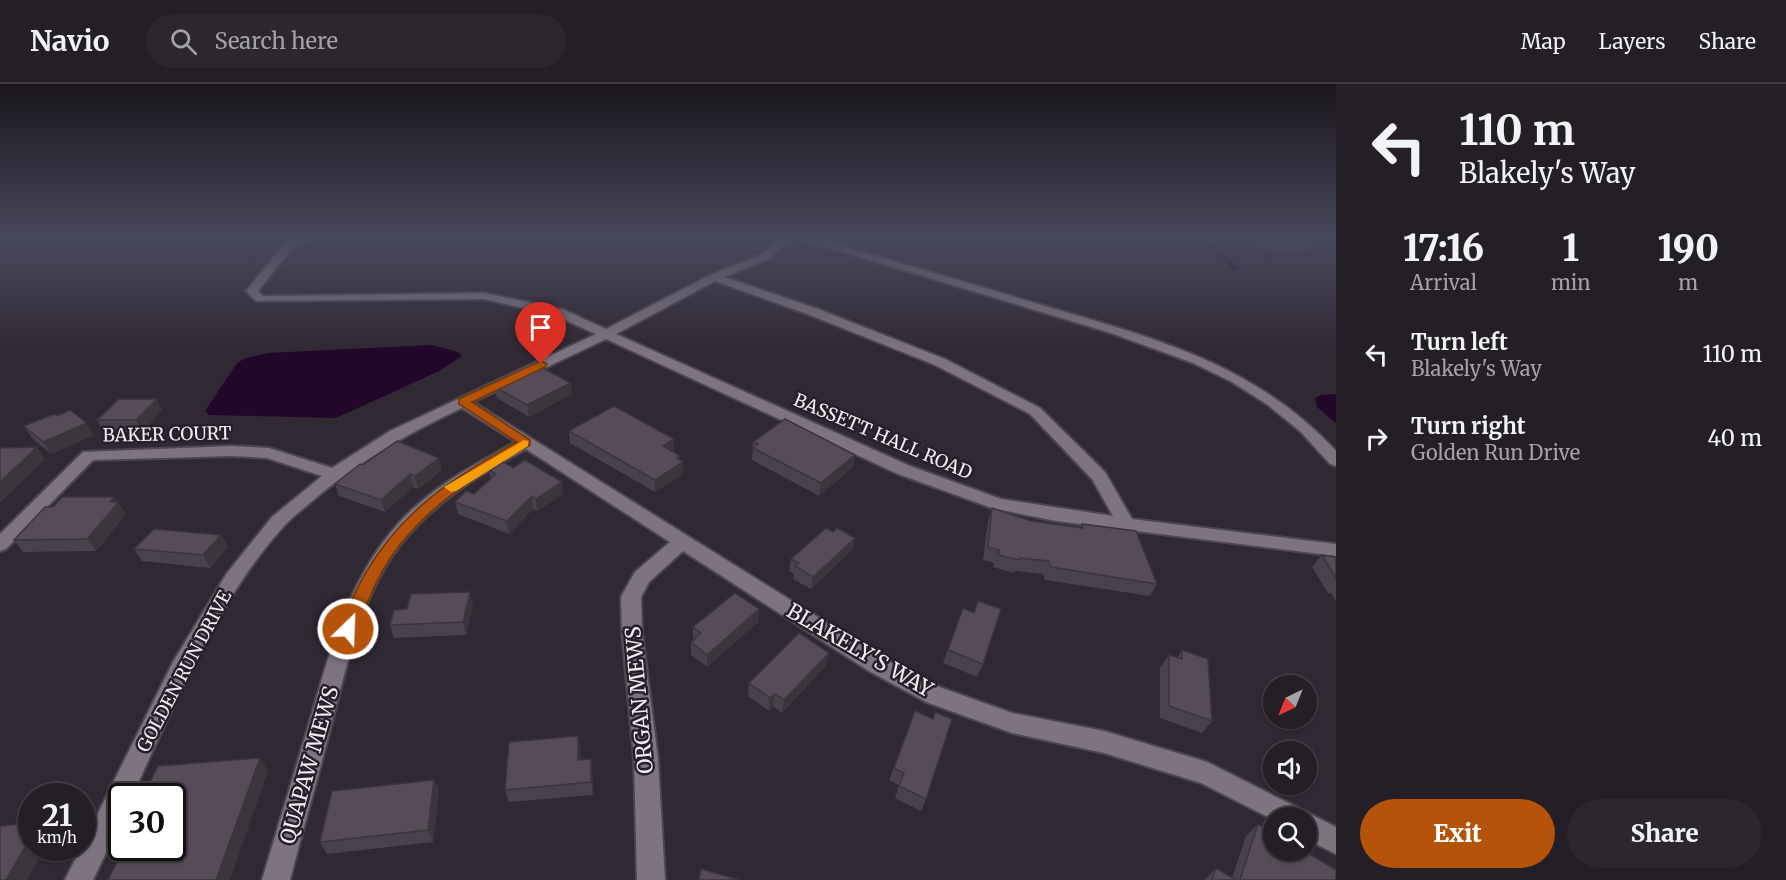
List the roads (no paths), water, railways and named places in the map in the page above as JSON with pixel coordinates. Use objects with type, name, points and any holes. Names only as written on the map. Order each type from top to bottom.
[{"type":"street","name":"BASSETT HALL ROAD","points":[[264,276],[252,291],[260,299],[484,296],[558,312],[904,470],[954,490],[998,504],[1056,515],[1336,550]]},
{"type":"street","points":[[930,276],[1162,346],[1223,371],[1272,401],[1315,433],[1336,461]]},
{"type":"street","name":"GOLDEN RUN DRIVE","points":[[79,880],[181,668],[234,578],[278,521],[334,474],[395,434],[608,333],[714,277]]},
{"type":"street","points":[[714,277],[814,312],[940,362],[1035,411],[1099,476],[1126,524]]},
{"type":"street","name":"BLAKELY'S WAY","points":[[463,402],[877,665],[934,695],[1012,723],[1104,742],[1208,773],[1274,807]]},
{"type":"street","name":"QUAPAW MEWS","points":[[276,880],[348,629],[371,576],[398,536],[436,498],[472,472],[526,443]]},
{"type":"street","name":"BAKER COURT","points":[[0,544],[89,455],[232,451],[269,453],[334,474]]},
{"type":"street","name":"ORGAN MEWS","points":[[651,880],[646,759],[632,632],[631,597],[642,577],[682,541]]},
{"type":"street","points":[[1317,830],[1336,841]]}]
